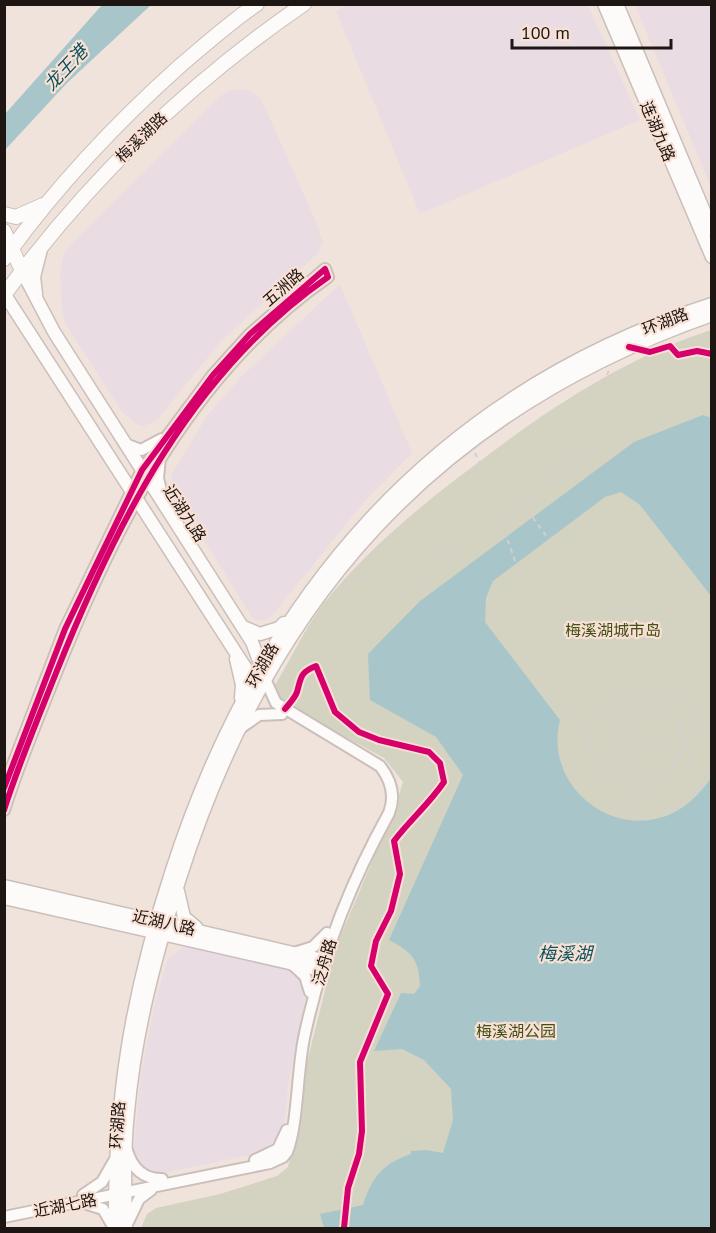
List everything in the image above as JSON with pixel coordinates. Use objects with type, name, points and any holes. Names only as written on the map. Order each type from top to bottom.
[{"type":"main road","name":"梅溪湖路","points":[[8,254],[52,198],[141,102],[216,36],[257,4]]},
{"type":"main road","name":"梅溪湖路","points":[[5,295],[42,244],[138,138],[230,57],[304,4]]},
{"type":"main road","name":"连湖九路","points":[[604,4],[711,257]]},
{"type":"main road","name":"连湖九路","points":[[617,4],[711,230]]},
{"type":"main road","points":[[4,214],[16,217],[28,214],[52,198]]},
{"type":"main road","points":[[4,231],[8,254],[22,272]]},
{"type":"main road","points":[[42,244],[34,277],[42,312]]},
{"type":"main road","name":"近湖九路","points":[[22,272],[42,312],[242,627],[262,676]]},
{"type":"main road","name":"近湖九路","points":[[5,295],[228,639],[262,676]]},
{"type":"main road","name":"环湖路","points":[[172,887],[289,618],[320,575],[360,529],[404,484],[477,424],[565,368],[600,349],[711,304]]},
{"type":"main road","points":[[4,315],[24,324]]},
{"type":"main road","name":"环湖路","points":[[126,1228],[114,1157],[123,1073],[159,927],[195,803],[237,712],[327,584],[367,536],[411,492],[469,443],[538,395],[616,353],[711,315]]},
{"type":"main road","points":[[242,627],[260,634],[279,628],[289,618]]},
{"type":"main road","points":[[228,639],[242,685],[237,712]]},
{"type":"main road","points":[[192,940],[170,946],[150,962],[125,919],[154,906],[172,887],[184,917],[202,931]]},
{"type":"main road","name":"近湖八路","points":[[7,892],[159,927],[202,931],[293,958]]},
{"type":"main road","name":"近湖八路","points":[[159,927],[192,940],[319,964]]},
{"type":"main road","name":"环湖路","points":[[115,1228],[138,1038],[150,962]]},
{"type":"street","name":"五洲路","points":[[4,788],[65,629],[134,492],[144,474],[169,433],[213,375],[250,334],[325,269],[328,277],[284,310],[218,379],[144,474]]},
{"type":"street","points":[[125,444],[141,450],[169,433]]},
{"type":"street","points":[[161,455],[158,478],[166,508]]},
{"type":"street","points":[[114,462],[122,489],[122,516],[140,512],[152,520]]},
{"type":"street","name":"五洲路","points":[[4,810],[72,632],[122,516]]},
{"type":"street","points":[[240,729],[259,716],[281,709],[271,688],[262,676]]},
{"type":"street","name":"泛舟路","points":[[162,1182],[270,1163],[283,1157],[289,1146],[298,1071],[319,964],[350,887],[389,813],[393,799],[392,786],[380,766],[270,704],[262,676]]},
{"type":"street","name":"泛舟路","points":[[120,1191],[258,1160],[278,1149],[288,1127],[297,1051],[310,992],[327,933],[351,874],[383,812],[386,788],[375,769],[281,709]]},
{"type":"street","points":[[310,992],[305,976],[293,958],[313,947],[327,933]]},
{"type":"street","points":[[126,1143],[129,1157],[141,1174],[162,1182]]},
{"type":"street","points":[[114,1157],[112,1167],[102,1182],[81,1199],[103,1209],[115,1228]]},
{"type":"street","points":[[126,1228],[139,1199],[162,1182]]},
{"type":"street","name":"近湖七路","points":[[4,1217],[120,1191]]},
{"type":"street","name":"近湖七路","points":[[4,1211],[81,1199]]},
{"type":"path","points":[[327,584],[392,574],[422,564],[488,530],[522,503],[569,457],[616,353]]},
{"type":"path","points":[[552,474],[558,482],[611,433],[705,385],[711,391]]},
{"type":"path","points":[[469,443],[484,472],[565,705],[580,735],[618,787],[643,800],[658,799],[680,789],[687,780]]},
{"type":"path","points":[[522,503],[550,541]]},
{"type":"path","points":[[281,709],[296,693],[298,680],[305,670],[316,666],[332,630],[350,628],[448,566],[457,546]]},
{"type":"path","points":[[316,666],[335,712],[359,732],[429,752],[440,763],[444,782],[429,805],[408,822],[394,842],[400,874],[391,911],[376,941],[371,966],[388,994],[360,1062],[362,1131],[346,1204],[344,1228]]},
{"type":"path","points":[[707,739],[700,711],[684,692],[655,679],[627,687],[609,701],[595,718],[589,733],[593,773],[615,803],[648,812],[681,804],[704,783],[711,755]]},
{"type":"path","points":[[664,782],[634,788],[612,768],[603,741],[609,720],[629,701],[649,691],[673,696],[692,711],[711,739]]},
{"type":"path","points":[[655,742],[645,746],[636,745],[630,738],[631,726],[636,719],[643,715],[653,715],[664,721],[670,730],[670,743],[662,750],[636,759],[627,754],[622,743],[621,729],[631,715],[644,707],[660,708],[678,722],[685,734],[684,746],[677,760],[665,767],[648,772],[634,772],[622,764],[614,752],[612,735],[622,716],[638,702],[661,699],[670,704]]},
{"type":"path","points":[[679,775],[691,764],[696,744],[691,725]]},
{"type":"shaded area","points":[[347,5],[588,5],[640,120],[420,214],[336,11]]},
{"type":"shaded area","points":[[635,5],[711,5],[711,187]]},
{"type":"shaded area","points":[[240,89],[250,91],[261,99],[314,217],[323,243],[317,254],[222,340],[157,420],[144,426],[136,424],[122,412],[67,326],[62,311],[60,271],[65,250],[219,97],[227,92]]},
{"type":"shaded area","points":[[340,284],[412,453],[364,502],[271,617],[262,621],[253,619],[171,487],[172,474],[207,416],[241,377]]},
{"type":"shaded area","points":[[184,947],[196,947],[285,966],[300,980],[306,995],[288,1087],[284,1128],[277,1139],[258,1153],[165,1173],[154,1172],[136,1157],[134,1146],[141,1072],[156,998],[168,958]]},
{"type":"green space","name":"梅溪湖公园","points":[[711,330],[711,1228],[141,1228],[147,1214],[156,1208],[220,1194],[277,1176],[288,1167],[307,1062],[336,947],[396,805],[403,782],[384,758],[283,703],[275,685],[311,623],[341,583],[378,545],[437,494],[506,442],[561,403],[619,370],[679,341]]},
{"type":"water","name":"龙王港","points":[[102,5],[151,5],[67,83],[5,150],[5,114]]},
{"type":"water","name":"梅溪湖","points":[[703,415],[712,418],[711,596],[640,505],[621,492],[605,497],[493,581],[486,598],[485,622],[560,720],[558,744],[562,767],[573,786],[588,802],[607,814],[629,820],[652,820],[675,812],[686,805],[711,778],[711,1228],[324,1228],[320,1214],[363,1205],[374,1179],[385,1167],[411,1154],[411,1151],[426,1150],[443,1153],[453,1120],[451,1089],[424,1060],[402,1049],[374,1051],[401,993],[414,994],[420,986],[418,969],[413,957],[389,940],[463,775],[436,737],[370,700],[368,654],[420,601],[634,442]]},
{"type":"cycle path","points":[[4,788],[65,629],[142,470],[213,375],[250,334],[325,269],[328,277],[279,315],[236,358],[198,404],[163,454],[132,507],[79,617],[4,810]]},
{"type":"cycle path","points":[[629,347],[650,352],[670,346],[678,355],[697,351],[712,354]]},
{"type":"cycle path","points":[[285,709],[296,694],[304,673],[316,666],[335,712],[359,732],[379,740],[429,752],[440,763],[444,782],[394,841],[400,874],[391,911],[376,941],[371,966],[388,994],[360,1062],[362,1131],[359,1154],[348,1188],[344,1228]]},
{"type":"park label","name":"梅溪湖城市岛","points":[[613,630]]}]
